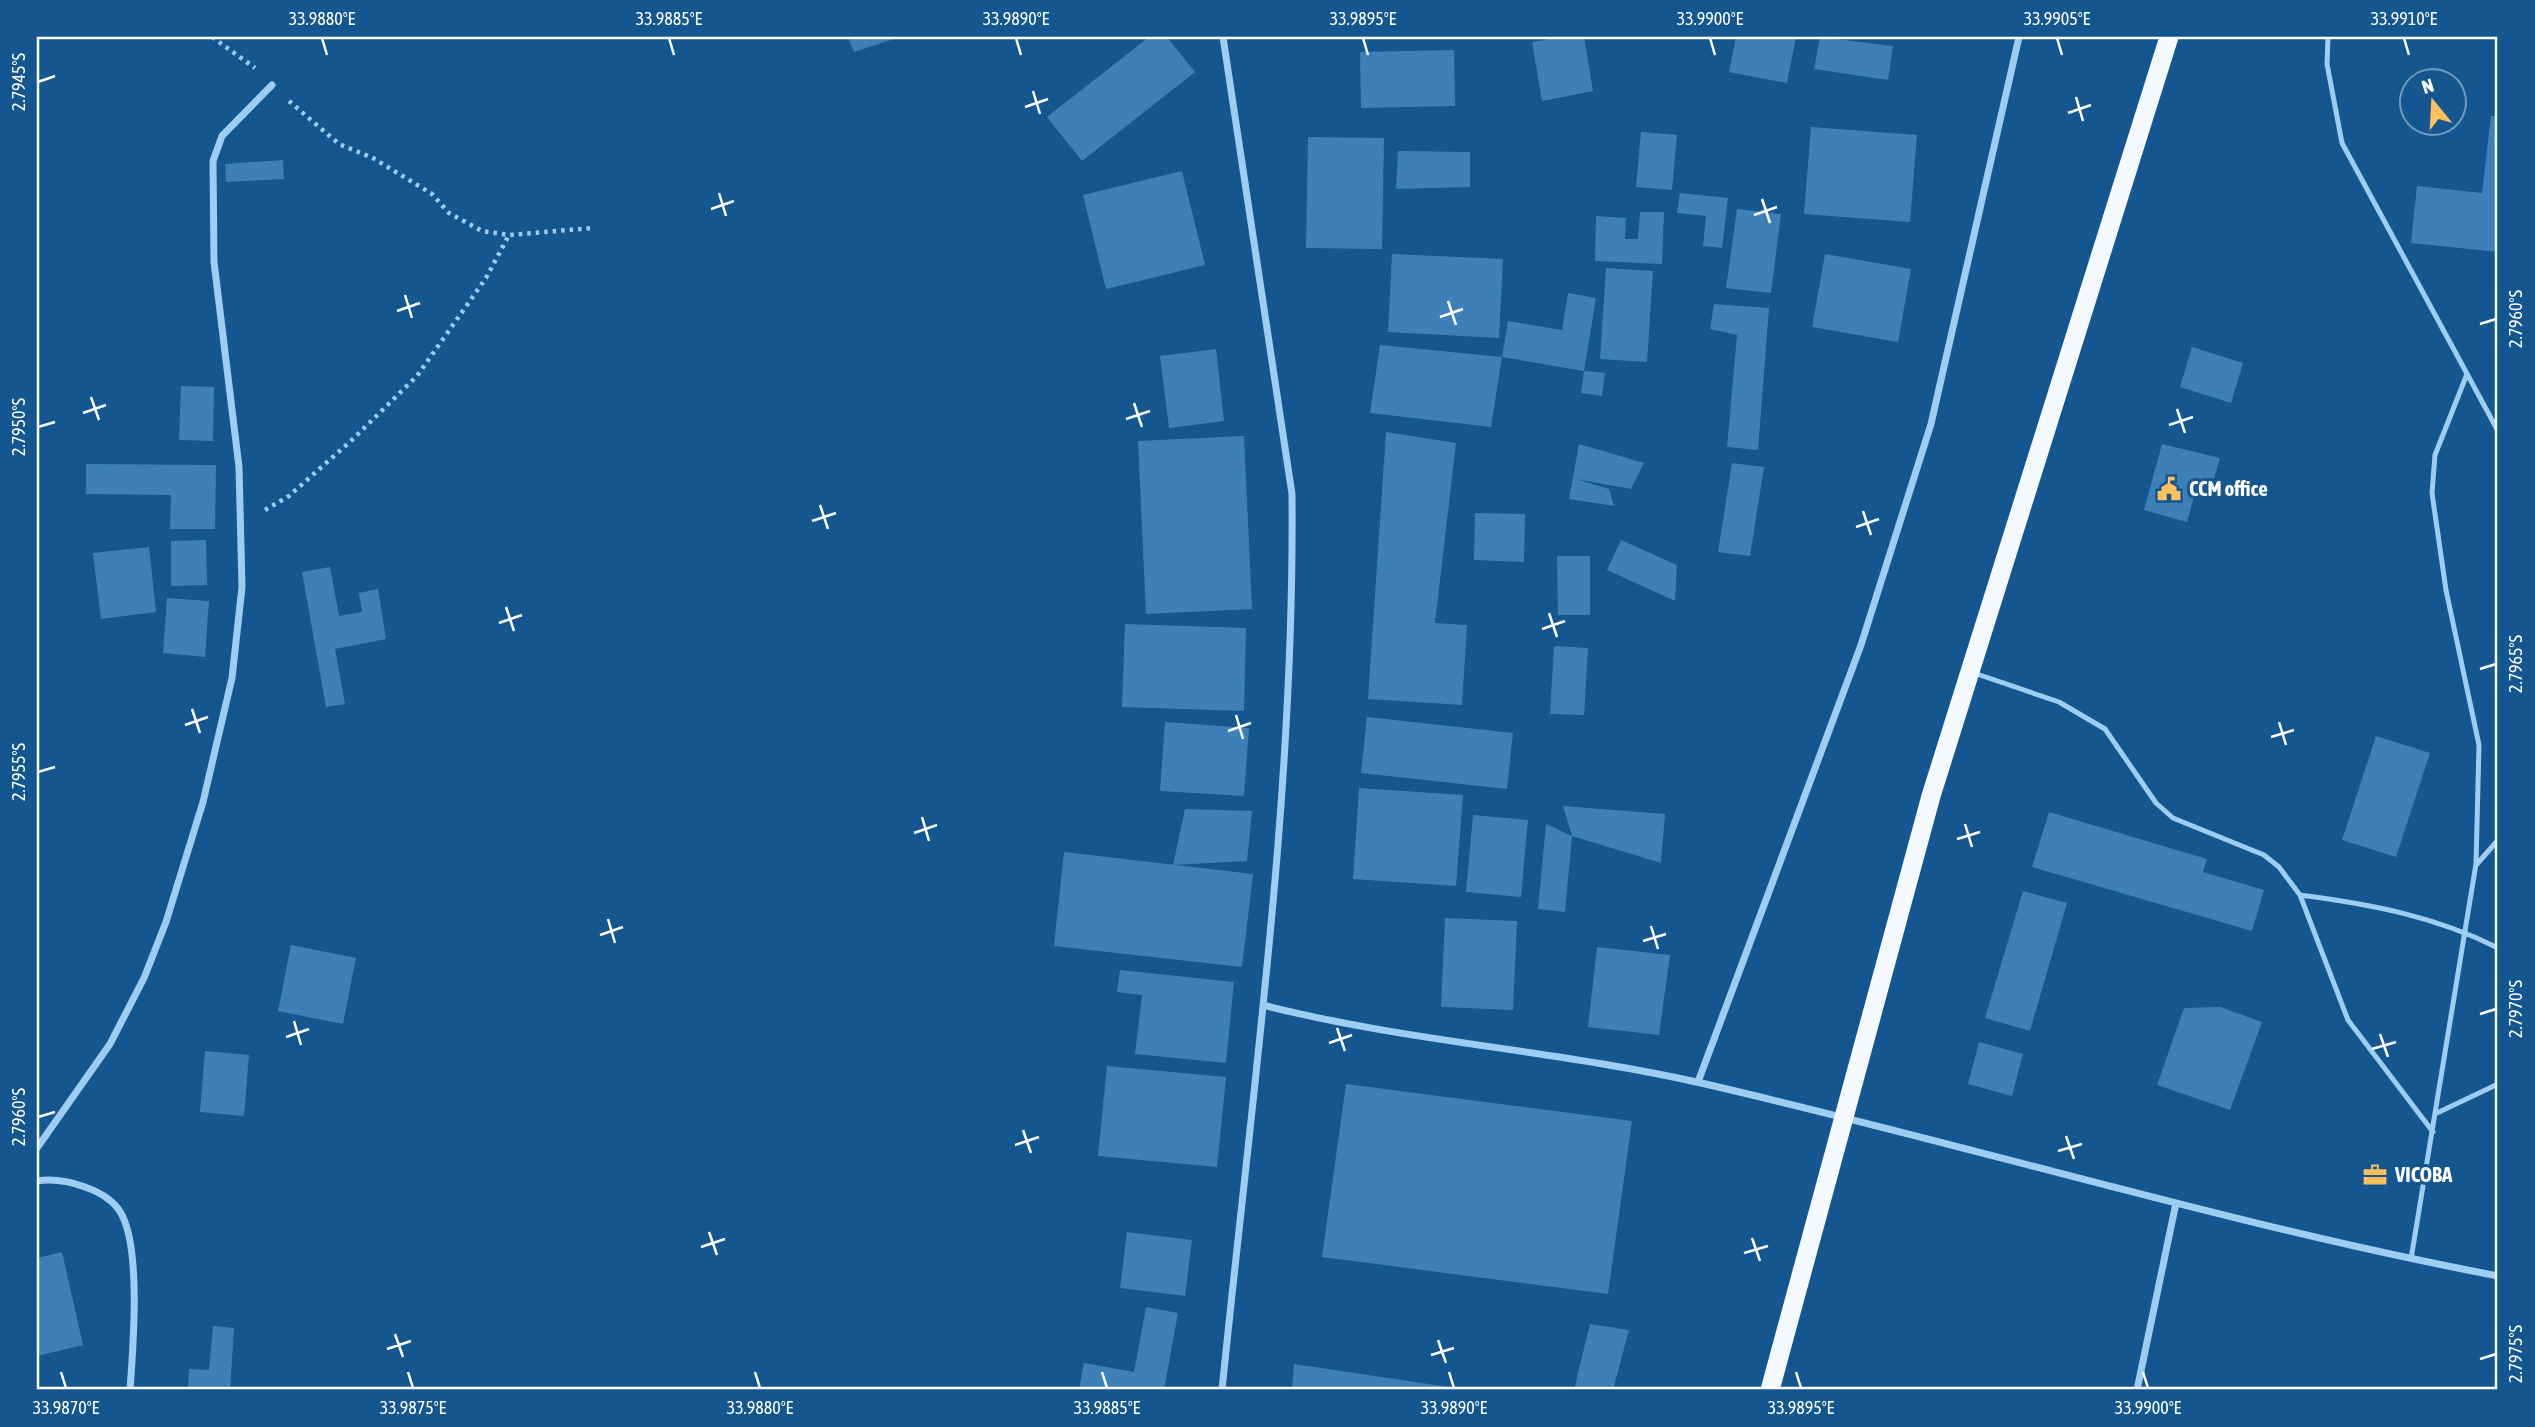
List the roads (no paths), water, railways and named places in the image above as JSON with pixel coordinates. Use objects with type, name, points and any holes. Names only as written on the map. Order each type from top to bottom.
[{"type":"highway","points":[[1770,1390],[1846,1119],[1931,796],[2169,37]]},
{"type":"street","points":[[1222,1390],[1263,1005],[1284,736],[1293,569],[1292,494],[1223,37]]},
{"type":"street","points":[[1698,1082],[1861,645],[1931,424],[2019,37]]},
{"type":"street","points":[[37,1148],[110,1044],[144,978],[166,922],[203,802],[232,678],[242,587],[239,467],[215,262],[213,161],[222,135],[272,85]]},
{"type":"street","points":[[1263,1005],[1340,1025],[1698,1082],[2175,1203],[2411,1259],[2498,1276]]},
{"type":"street","points":[[37,1181],[62,1180],[100,1195],[122,1213],[128,1234],[135,1308],[130,1390]]},
{"type":"street","points":[[2137,1390],[2175,1203]]},
{"type":"lane","points":[[2328,37],[2328,64],[2342,142],[2498,431]]},
{"type":"lane","points":[[2411,1259],[2476,864],[2479,745],[2445,590],[2432,493],[2435,455],[2467,374]]},
{"type":"lane","points":[[1969,672],[2059,702],[2105,729],[2156,803],[2173,818],[2264,855],[2291,880],[2300,895],[2348,1020],[2433,1132]]},
{"type":"lane","points":[[2476,864],[2498,840]]},
{"type":"lane","points":[[2300,895],[2367,904],[2466,932],[2498,948]]},
{"type":"lane","points":[[2437,1113],[2498,1084]]},
{"type":"place","name":"CCM office","points":[[2169,489]]},
{"type":"place","name":"VICOBA","points":[[2375,1175]]}]
